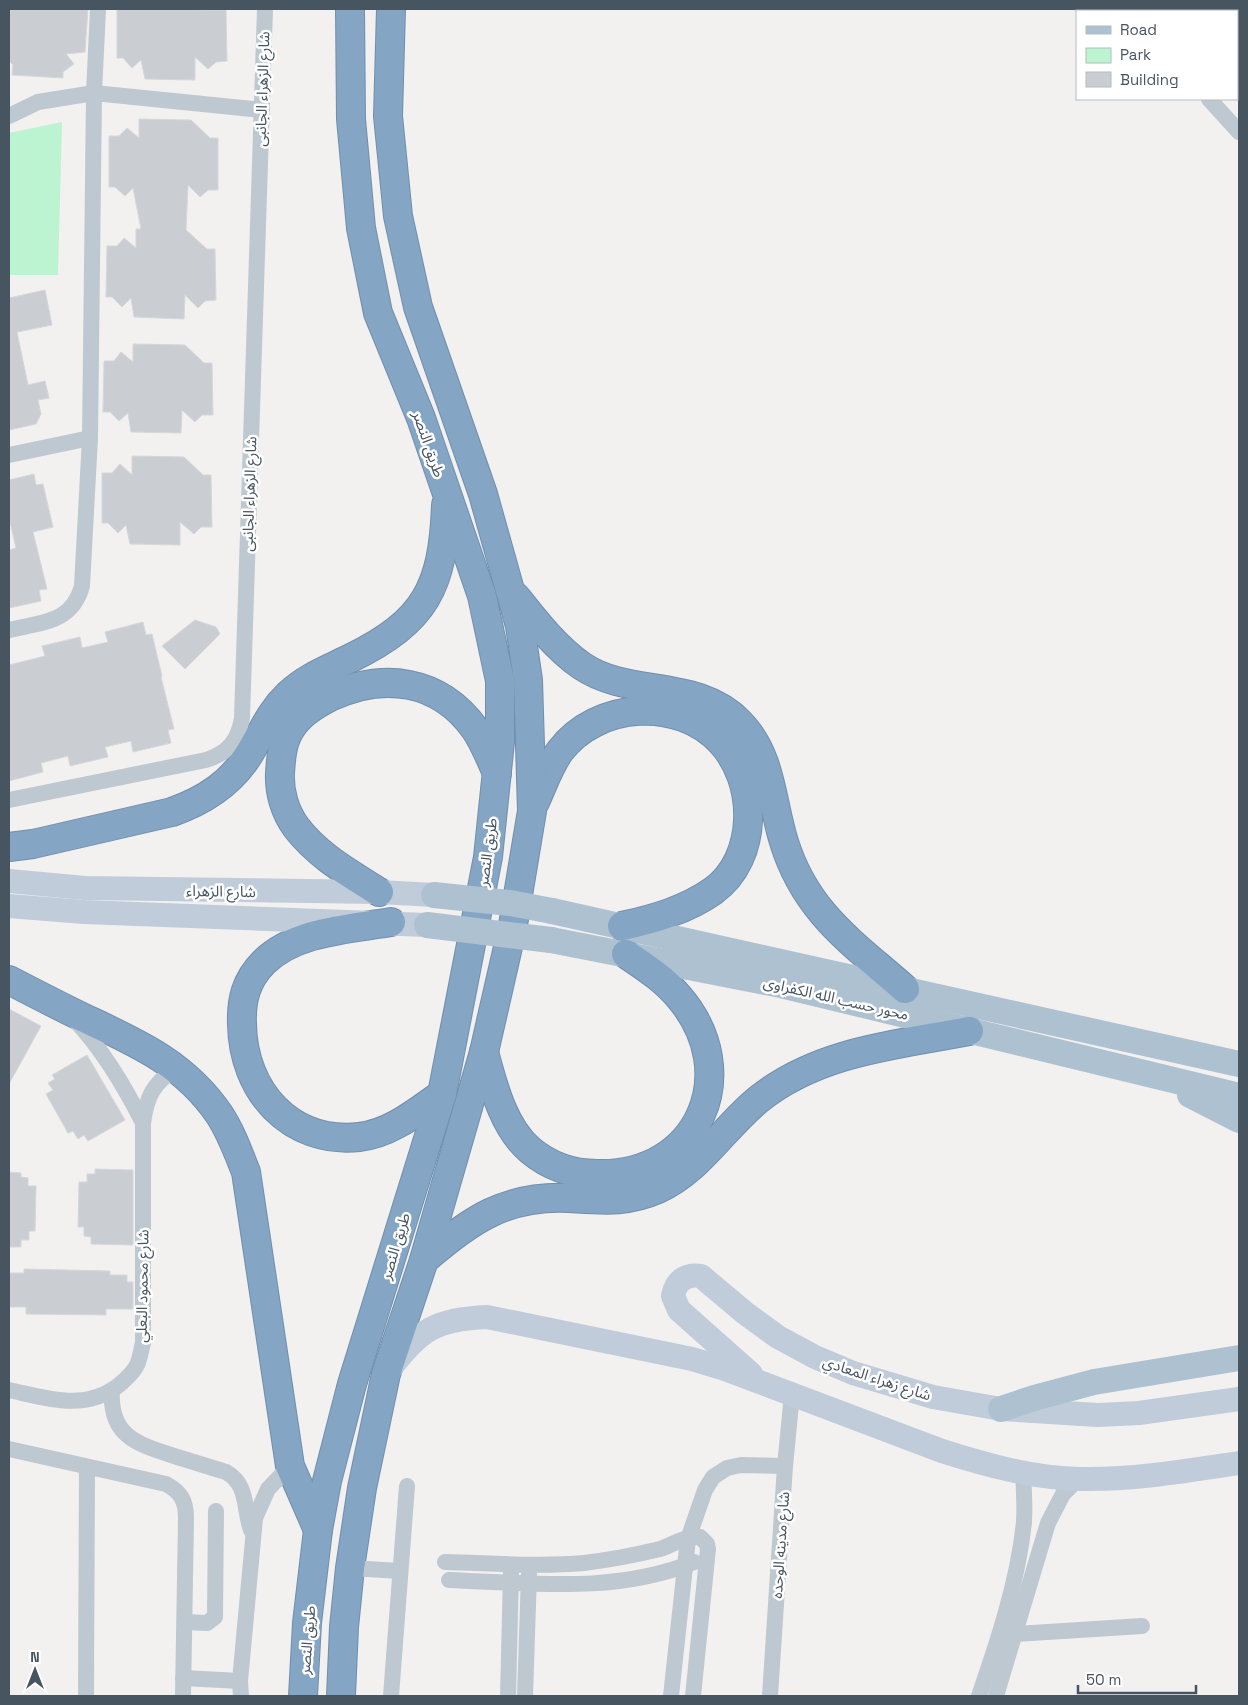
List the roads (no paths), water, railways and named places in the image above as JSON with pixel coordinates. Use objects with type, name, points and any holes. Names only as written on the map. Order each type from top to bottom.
[{"type":"highway","name":"طريق النصر","points":[[302,1696],[307,1623],[318,1530],[329,1472],[352,1384],[442,1094],[488,857],[498,775],[500,681],[482,596],[421,418],[378,313],[362,238],[351,119],[350,9]]},
{"type":"highway","name":"طريق النصر","points":[[341,1696],[344,1627],[350,1568],[362,1488],[386,1374],[424,1260],[484,1052],[513,925],[532,811],[528,680],[520,626],[483,494],[418,307],[398,216],[388,116],[390,9]]},
{"type":"highway","points":[[9,847],[33,844],[172,812],[196,802],[219,789],[243,764],[264,723],[290,693],[322,671],[378,645],[403,627],[420,607],[436,575],[444,534],[447,496]]},
{"type":"highway","points":[[511,592],[534,620],[582,666],[615,680],[684,693],[704,699],[722,708],[740,723],[755,743],[767,769],[784,842],[798,875],[816,905],[838,932],[905,989]]},
{"type":"highway","points":[[379,892],[313,847],[295,825],[284,803],[280,780],[281,752],[290,729],[306,712],[323,700],[352,687],[378,682],[404,683],[432,692],[455,709],[474,728],[498,775]]},
{"type":"highway","points":[[532,811],[552,763],[560,751],[580,731],[605,717],[647,710],[674,714],[699,725],[721,742],[737,765],[745,788],[748,812],[746,842],[734,868],[714,890],[685,907],[654,919],[622,926]]},
{"type":"highway","points":[[391,922],[304,939],[283,948],[264,962],[249,981],[242,1004],[242,1033],[247,1059],[256,1082],[268,1102],[287,1120],[308,1131],[335,1138],[361,1137],[387,1129],[442,1094]]},
{"type":"highway","points":[[484,1052],[497,1098],[511,1126],[530,1150],[557,1167],[586,1174],[613,1175],[657,1162],[673,1151],[688,1138],[699,1122],[706,1104],[710,1084],[707,1053],[697,1023],[679,997],[657,975],[626,954]]},
{"type":"highway","points":[[9,980],[64,1009],[151,1050],[176,1067],[199,1089],[219,1114],[235,1142],[246,1172],[290,1466],[318,1530]]},
{"type":"highway","points":[[424,1260],[472,1222],[501,1206],[552,1198],[615,1200],[642,1195],[659,1188],[679,1178],[759,1100],[800,1073],[830,1060],[865,1050],[969,1031]]},
{"type":"main road","name":"شارع الزهراء","points":[[9,881],[85,888],[379,892],[434,895]]},
{"type":"main road","name":"محور حسب الله الكفراوى","points":[[434,895],[510,903],[552,911],[1239,1064]]},
{"type":"main road","name":"شارع الزهراء","points":[[9,906],[84,912],[391,922],[427,925]]},
{"type":"main road","name":"محور حسب الله الكفراوى","points":[[427,925],[552,940],[781,985],[1154,1077],[1239,1096]]},
{"type":"main road","points":[[1154,1077],[1239,1120]]},
{"type":"main road","name":"شارع زهراء المعادي","points":[[758,1380],[679,1310],[673,1296],[679,1281],[686,1276],[701,1276],[745,1313],[778,1337],[815,1357],[853,1373],[933,1397],[1001,1410],[1098,1415],[1139,1413],[1239,1399]]},
{"type":"main road","name":"شارع زهراء المعادي","points":[[386,1374],[406,1348],[423,1333],[440,1323],[463,1318],[487,1317],[511,1320],[692,1360],[758,1380],[950,1454],[1023,1472],[1078,1479],[1155,1476],[1239,1463]]},
{"type":"main road","points":[[1001,1410],[1034,1398],[1094,1382],[1239,1358]]},
{"type":"street","points":[[9,630],[57,619],[69,611],[78,600],[82,586],[90,438],[94,93],[98,9]]},
{"type":"street","name":"شارع الزهراء الجانبى","points":[[9,800],[206,760],[226,751],[232,746],[239,733],[242,718],[265,9]]},
{"type":"street","points":[[9,116],[38,102],[94,93],[262,110]]},
{"type":"street","points":[[1210,100],[1239,132]]},
{"type":"street","points":[[9,455],[90,438]]},
{"type":"street","name":"شارع محمود البعلي","points":[[64,1009],[87,1033],[107,1060],[126,1088],[143,1123]]},
{"type":"street","name":"شارع محمود البعلي","points":[[9,1390],[61,1401],[78,1402],[96,1398],[112,1390],[126,1379],[137,1365],[143,1343],[143,1123],[146,1100],[158,1081],[176,1067]]},
{"type":"street","points":[[112,1390],[111,1403],[116,1420],[126,1435],[136,1443],[226,1472],[237,1480],[245,1494],[248,1518],[253,1534]]},
{"type":"street","name":"شارع مدينه الوحده","points":[[770,1696],[785,1466],[792,1394]]},
{"type":"street","points":[[9,1449],[166,1484],[175,1489],[182,1497],[186,1507],[183,1696]]},
{"type":"street","points":[[670,1696],[688,1538],[705,1490],[720,1472],[741,1465],[785,1466]]},
{"type":"street","points":[[184,1678],[241,1688],[253,1534],[259,1505],[268,1489],[290,1466]]},
{"type":"street","points":[[86,1696],[87,1467]]},
{"type":"street","points":[[979,1696],[1004,1614],[1020,1546],[1024,1517],[1023,1472]]},
{"type":"street","points":[[996,1696],[1048,1523],[1063,1494],[1078,1479]]},
{"type":"street","points":[[390,1696],[407,1486]]},
{"type":"street","points":[[185,1622],[210,1622],[215,1617],[216,1511]]},
{"type":"street","points":[[445,1562],[584,1563],[659,1549],[688,1538],[696,1537],[704,1540],[707,1544],[707,1557],[693,1696]]},
{"type":"street","points":[[449,1580],[528,1583],[625,1582],[660,1574],[707,1557]]},
{"type":"street","points":[[508,1696],[512,1563]]},
{"type":"street","points":[[524,1696],[529,1564]]},
{"type":"street","points":[[350,1568],[400,1571]]},
{"type":"street","points":[[1015,1634],[1142,1626]]}]
